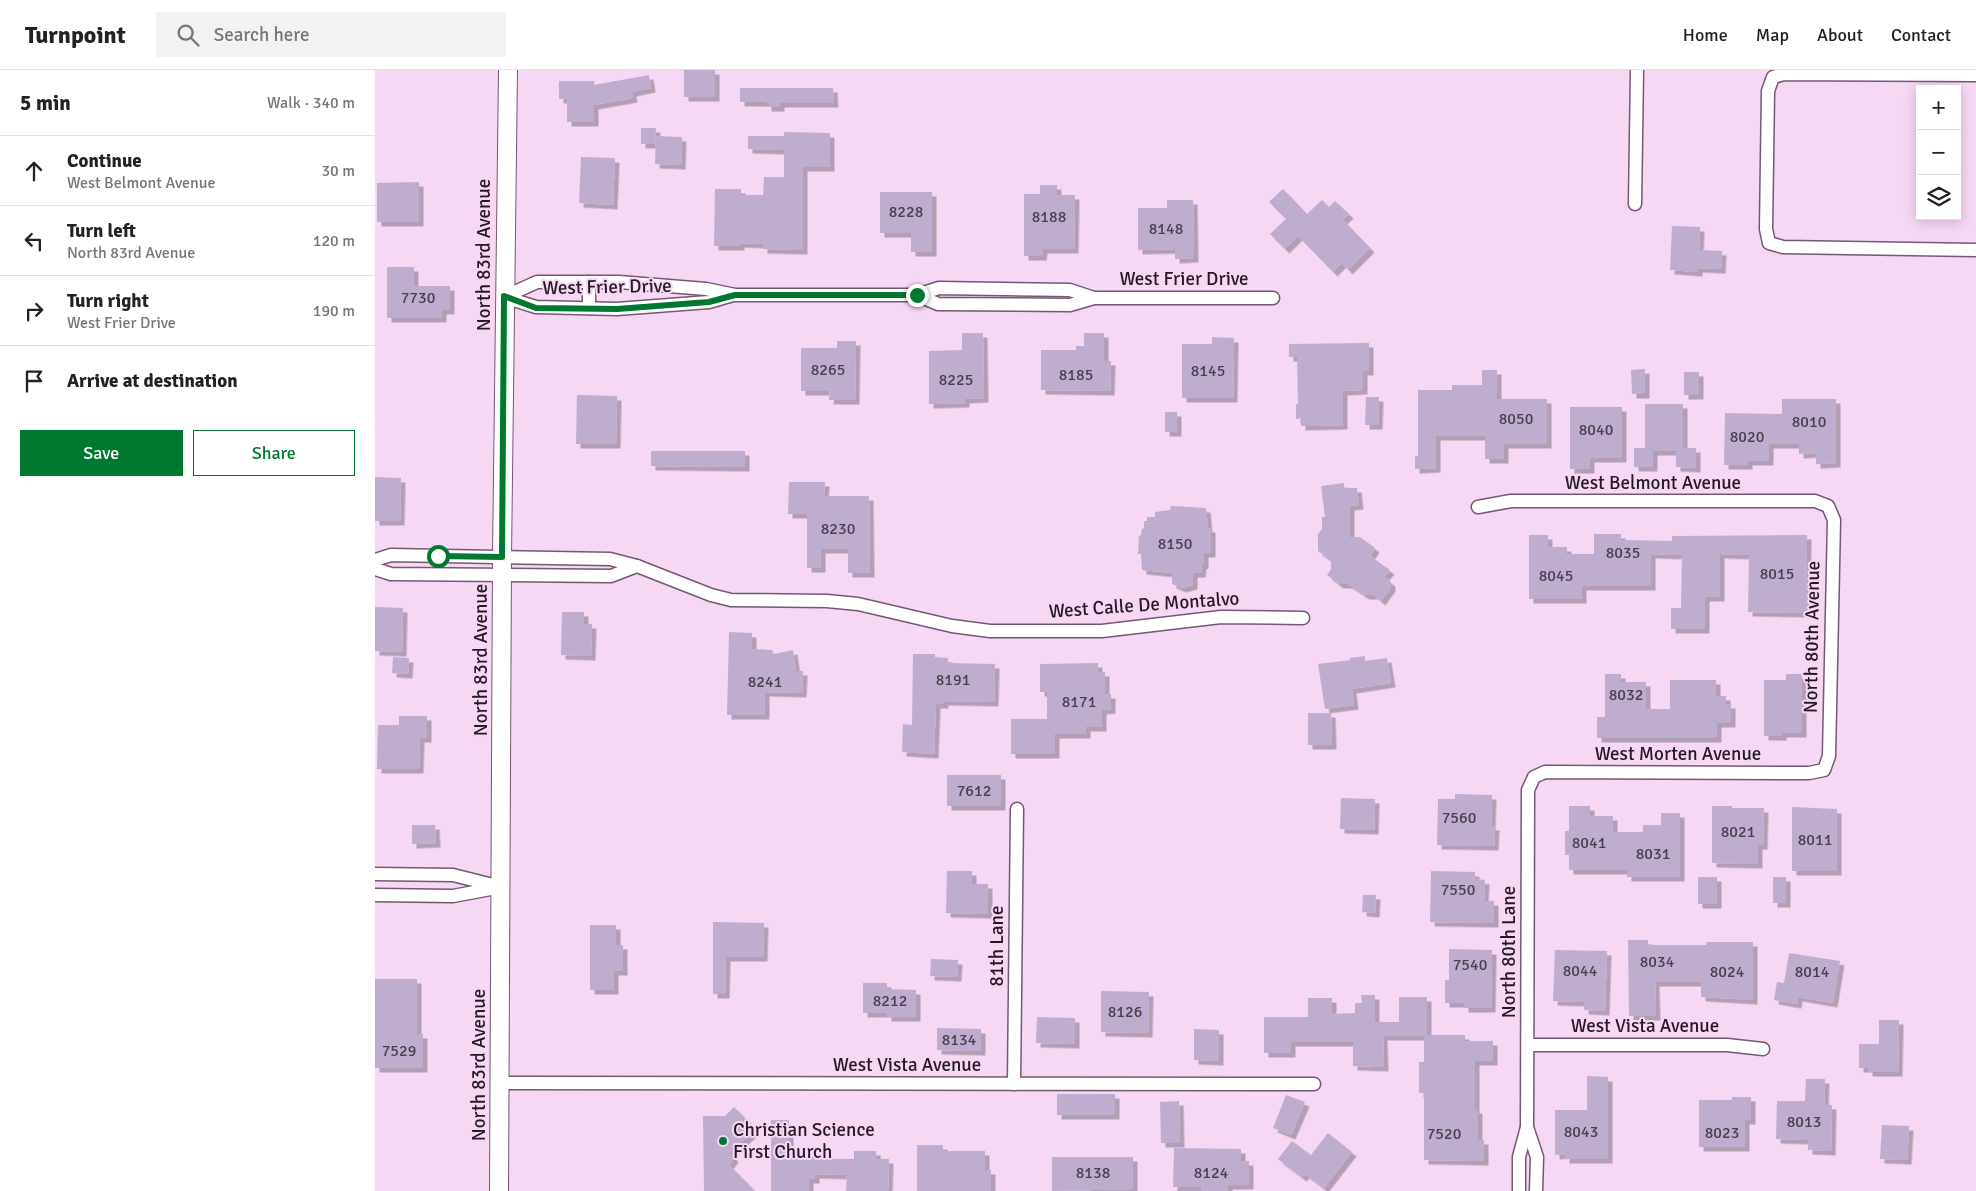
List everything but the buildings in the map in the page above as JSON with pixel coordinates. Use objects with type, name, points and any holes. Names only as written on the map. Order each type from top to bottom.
[{"type":"main road","name":"North 83rd Avenue","points":[[499,1191],[504,296],[508,70]]},
{"type":"street","points":[[1635,204],[1637,70]]},
{"type":"street","points":[[1976,75],[1842,72],[1785,74],[1773,78],[1768,91],[1766,229],[1769,243],[1783,247],[1976,250]]},
{"type":"street","name":"West Frier Drive","points":[[504,296],[537,282],[619,282],[706,289],[735,295],[917,295],[939,288],[1070,290],[1094,298],[1273,298]]},
{"type":"street","points":[[589,282],[589,308]]},
{"type":"street","name":"West Frier Drive","points":[[504,296],[536,308],[617,309],[709,302],[735,295]]},
{"type":"street","name":"West Belmont Avenue","points":[[1478,507],[1511,501],[1815,501],[1828,506]]},
{"type":"street","name":"North 80th Avenue","points":[[1824,770],[1829,756],[1834,520],[1828,506]]},
{"type":"street","points":[[375,560],[391,555],[502,557]]},
{"type":"street","points":[[416,555],[416,574]]},
{"type":"street","name":"West Calle De Montalvo","points":[[502,557],[610,559],[637,566],[711,595],[731,600],[827,601],[858,604],[952,626],[991,631],[1102,631],[1221,617],[1303,618]]},
{"type":"street","points":[[585,559],[585,576]]},
{"type":"street","points":[[375,569],[391,574],[611,576],[637,566]]},
{"type":"street","name":"West Morten Avenue","points":[[1534,777],[1545,772],[1809,773],[1824,770]]},
{"type":"street","name":"North 80th Lane","points":[[1519,1191],[1519,1157],[1527,1128],[1528,790],[1534,777]]},
{"type":"street","name":"81th Lane","points":[[1014,1084],[1017,810]]},
{"type":"street","points":[[375,874],[453,875],[501,887]]},
{"type":"street","points":[[389,874],[389,895]]},
{"type":"street","points":[[375,895],[453,896],[501,887]]},
{"type":"street","name":"West Vista Avenue","points":[[1528,1045],[1727,1045],[1763,1049]]},
{"type":"street","name":"West Vista Avenue","points":[[500,1083],[1315,1084]]},
{"type":"street","name":"North 80th Lane","points":[[1527,1128],[1537,1157],[1536,1191]]},
{"type":"street","points":[[1519,1176],[1537,1176]]},
{"type":"place","name":"Christian Science First Church","points":[[723,1141]]},
{"type":"route","points":[[438,556],[502,557],[504,296],[536,308],[617,309],[709,302],[735,295],[917,295]]}]
